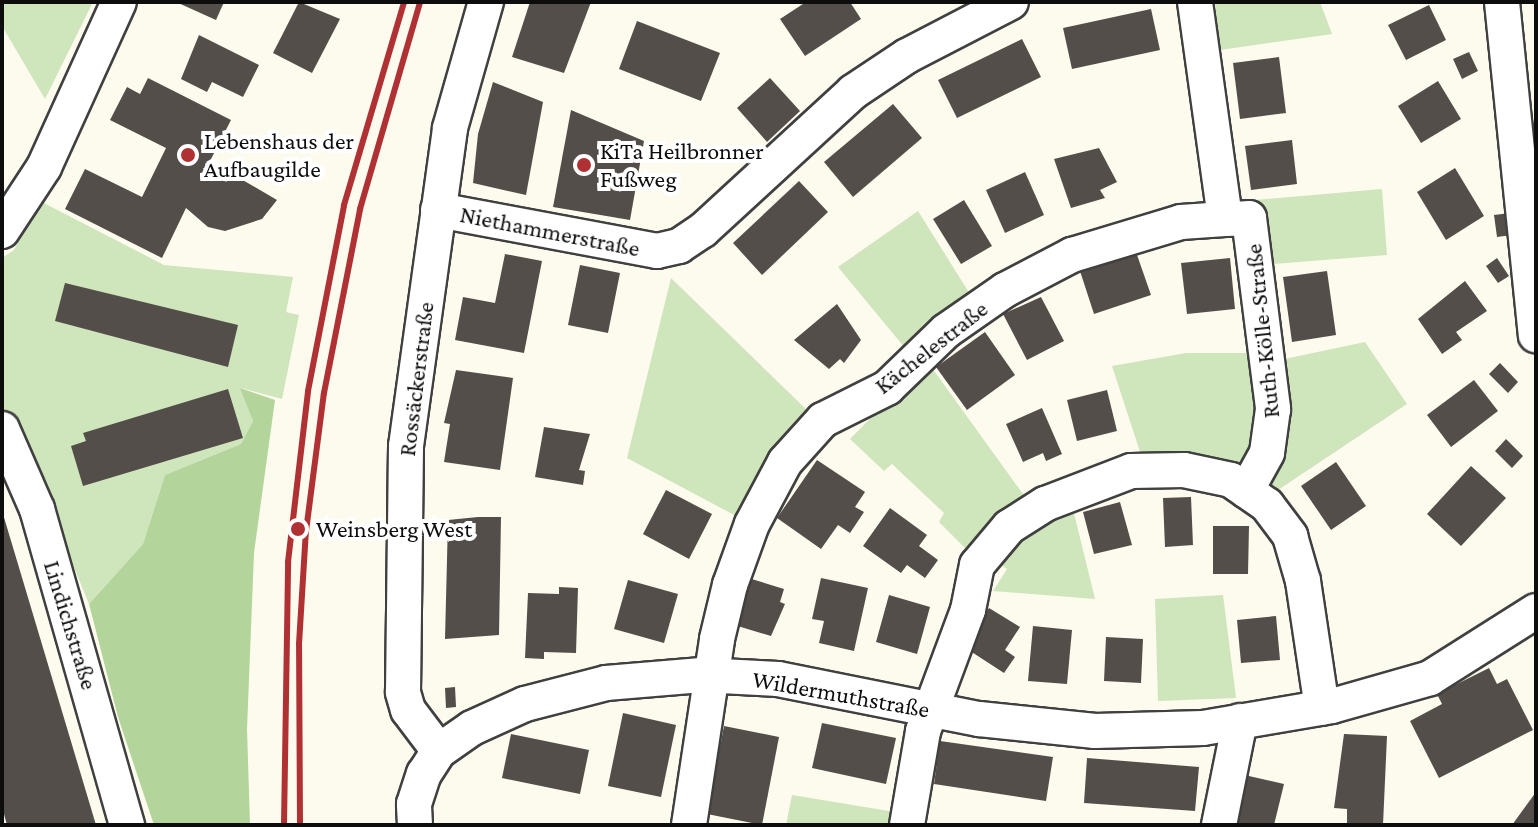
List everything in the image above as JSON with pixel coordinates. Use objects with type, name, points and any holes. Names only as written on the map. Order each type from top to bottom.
[{"type":"street","points":[[2,231],[44,167],[119,2]]},
{"type":"street","name":"Rossäckerstraße","points":[[439,751],[408,710],[403,692],[402,528],[406,446],[450,128],[486,2]]},
{"type":"street","name":"Niethammerstraße","points":[[438,210],[657,251],[679,246],[703,230],[853,92],[907,56],[1011,2]]},
{"type":"street","name":"Ruth-Kölle-Straße","points":[[1195,2],[1225,219],[1249,218],[1274,421],[1267,453],[1246,491]]},
{"type":"street","points":[[1502,2],[1536,335]]},
{"type":"street","name":"Kächelestraße","points":[[689,825],[730,585],[752,524],[785,462],[823,420],[887,388],[946,331],[1005,290],[1072,255],[1181,222],[1225,219]]},
{"type":"street","name":"Lindichstraße","points":[[2,429],[37,509],[127,825]]},
{"type":"street","points":[[907,825],[930,709],[968,610],[977,565],[1009,527],[1077,489],[1131,471],[1184,470],[1231,480],[1267,505],[1290,536],[1303,581],[1322,708]]},
{"type":"street","name":"Wildermuthstraße","points":[[415,825],[414,804],[424,774],[439,751],[472,728],[525,704],[606,683],[713,675],[778,679],[930,709],[1095,731],[1240,721],[1322,708],[1430,678],[1536,611]]},
{"type":"street","points":[[1219,825],[1240,721]]},
{"type":"green space","points":[[2,2],[93,2],[45,99],[2,26]]},
{"type":"green space","points":[[1215,2],[1320,2],[1332,34],[1220,50]]},
{"type":"green space","points":[[1382,189],[1387,255],[1260,265],[1254,200]]},
{"type":"green space","points":[[40,201],[164,265],[293,277],[286,312],[299,315],[282,399],[241,388],[253,421],[241,444],[165,475],[143,544],[89,604],[15,423],[2,433],[2,258],[14,250]]},
{"type":"green space","points":[[918,211],[973,299],[905,348],[838,267]]},
{"type":"green space","points":[[671,278],[810,413],[758,478],[736,516],[627,458]]},
{"type":"green space","points":[[1365,342],[1407,404],[1272,494],[1267,481],[1275,361]]},
{"type":"green space","points":[[1186,353],[1251,353],[1262,409],[1256,453],[1240,465],[1225,470],[1143,461],[1112,366]]},
{"type":"green space","points":[[927,361],[1028,501],[970,553],[939,522],[944,513],[892,464],[884,471],[850,439]]},
{"type":"green space","points":[[240,388],[275,400],[254,553],[247,729],[250,825],[154,825],[118,717],[89,604],[143,544],[165,475],[241,444],[253,421]]},
{"type":"green space","points":[[1072,505],[1095,599],[993,591],[1007,569],[993,559],[1017,532]]},
{"type":"green space","points":[[1223,595],[1236,698],[1158,701],[1155,599]]},
{"type":"green space","points":[[792,795],[895,812],[893,825],[786,825]]},
{"type":"building","points":[[176,2],[224,2],[216,20]]},
{"type":"building","points":[[299,2],[340,19],[312,73],[273,53]]},
{"type":"building","points":[[530,2],[591,2],[564,73],[512,57]]},
{"type":"building","points":[[806,2],[850,2],[861,19],[805,56],[780,19]]},
{"type":"building","points":[[1429,5],[1446,40],[1406,60],[1388,25]]},
{"type":"building","points":[[1151,9],[1160,50],[1072,69],[1063,28]]},
{"type":"building","points":[[637,21],[720,53],[701,101],[619,69]]},
{"type":"building","points":[[199,35],[259,65],[243,97],[212,82],[207,92],[181,79]]},
{"type":"building","points":[[1022,39],[1041,77],[957,118],[938,80]]},
{"type":"building","points":[[1469,52],[1478,71],[1462,79],[1453,59]]},
{"type":"building","points":[[1279,57],[1286,113],[1240,119],[1233,63]]},
{"type":"building","name":"Lebenshaus der Aufbaugilde","points":[[148,78],[231,120],[210,161],[277,200],[262,219],[225,231],[208,227],[186,208],[162,258],[65,209],[85,169],[142,197],[166,148],[110,120],[127,87],[140,94]]},
{"type":"building","points":[[770,78],[800,111],[767,142],[737,108]]},
{"type":"building","points":[[1438,81],[1461,119],[1421,143],[1398,106]]},
{"type":"building","points":[[493,82],[543,102],[526,195],[473,183],[478,134]]},
{"type":"building","points":[[893,104],[922,138],[853,197],[824,162]]},
{"type":"building","points":[[571,110],[644,141],[630,220],[553,207]]},
{"type":"building","points":[[1292,140],[1297,184],[1251,190],[1245,146]]},
{"type":"building","points":[[1099,148],[1117,182],[1100,190],[1105,198],[1071,208],[1054,159]]},
{"type":"building","points":[[1455,168],[1484,216],[1446,240],[1417,192]]},
{"type":"building","points":[[1025,172],[1044,215],[1005,233],[986,190]]},
{"type":"building","points":[[799,181],[828,212],[762,275],[733,243]]},
{"type":"building","points":[[964,200],[992,246],[961,264],[933,219]]},
{"type":"building","points":[[1510,213],[1512,235],[1497,237],[1494,215]]},
{"type":"building","points":[[1136,252],[1151,295],[1094,314],[1080,271]]},
{"type":"building","points":[[505,254],[542,261],[524,353],[455,340],[463,297],[495,303]]},
{"type":"building","points":[[1230,258],[1235,309],[1187,314],[1181,263]]},
{"type":"building","points":[[1497,258],[1509,276],[1498,283],[1486,266]]},
{"type":"building","points":[[580,265],[620,273],[608,333],[568,325]]},
{"type":"building","points":[[1327,271],[1336,335],[1292,342],[1283,277]]},
{"type":"building","points":[[1465,281],[1487,311],[1456,332],[1462,340],[1442,354],[1418,319]]},
{"type":"building","points":[[65,283],[238,325],[228,367],[55,321]]},
{"type":"building","points":[[1041,297],[1064,341],[1027,360],[1003,314]]},
{"type":"building","points":[[837,304],[861,340],[844,363],[840,359],[829,369],[794,340]]},
{"type":"building","points":[[985,332],[1015,375],[967,410],[936,367]]},
{"type":"building","points":[[1500,363],[1518,382],[1508,393],[1489,374]]},
{"type":"building","points":[[456,370],[513,378],[500,470],[444,462],[450,424],[444,423]]},
{"type":"building","points":[[1474,380],[1498,411],[1451,447],[1427,415]]},
{"type":"building","points":[[228,389],[243,438],[83,486],[71,446],[86,441],[83,433]]},
{"type":"building","points":[[1107,390],[1117,431],[1077,441],[1067,400]]},
{"type":"building","points":[[1042,408],[1062,454],[1046,461],[1043,453],[1023,462],[1006,424]]},
{"type":"building","points":[[544,427],[590,434],[579,470],[585,471],[583,485],[535,477]]},
{"type":"building","points":[[1506,439],[1523,456],[1512,468],[1495,451]]},
{"type":"building","points":[[817,460],[865,492],[855,507],[864,512],[850,533],[838,525],[821,549],[777,518]]},
{"type":"building","points":[[1336,462],[1366,506],[1331,530],[1301,486]]},
{"type":"building","points":[[1471,466],[1506,498],[1461,546],[1427,514]]},
{"type":"building","points":[[666,490],[712,514],[689,559],[643,534]]},
{"type":"building","points":[[1191,497],[1193,545],[1165,547],[1163,498]]},
{"type":"building","points":[[1120,502],[1132,545],[1094,554],[1083,512]]},
{"type":"building","points":[[890,508],[927,535],[919,546],[938,560],[925,578],[907,565],[901,573],[863,546]]},
{"type":"building","points":[[3,514],[96,825],[7,825],[2,807]]},
{"type":"building","points":[[501,517],[499,635],[445,639],[448,520]]},
{"type":"building","points":[[1213,526],[1249,526],[1248,574],[1213,574]]},
{"type":"building","points":[[745,577],[784,589],[780,602],[785,604],[771,636],[731,624]]},
{"type":"building","points":[[821,578],[868,588],[854,651],[819,643],[824,621],[812,619]]},
{"type":"building","points":[[628,580],[678,594],[664,643],[614,629]]},
{"type":"building","points":[[559,587],[578,588],[576,653],[544,652],[544,659],[525,658],[528,593],[559,594]]},
{"type":"building","points":[[889,595],[930,607],[917,654],[876,642]]},
{"type":"building","points":[[989,608],[1020,627],[1005,650],[1015,657],[1004,673],[964,647]]},
{"type":"building","points":[[1276,616],[1280,660],[1241,663],[1237,620]]},
{"type":"building","points":[[1033,626],[1072,630],[1067,684],[1028,681]]},
{"type":"building","points":[[1106,637],[1143,639],[1141,683],[1104,681]]},
{"type":"building","points":[[1489,668],[1497,684],[1507,679],[1533,730],[1439,778],[1410,721],[1442,704],[1437,694]]},
{"type":"building","points":[[455,687],[456,707],[446,708],[445,688]]},
{"type":"building","points":[[623,713],[676,725],[661,797],[608,786]]},
{"type":"building","points":[[822,723],[896,738],[886,784],[812,768]]},
{"type":"building","points":[[724,726],[779,737],[762,825],[707,814]]},
{"type":"building","points":[[511,734],[589,750],[580,794],[502,778]]},
{"type":"building","points":[[1344,734],[1387,736],[1383,825],[1347,825],[1347,809],[1334,808]]},
{"type":"building","points":[[940,741],[1053,757],[1046,801],[934,784]]},
{"type":"building","points":[[1087,758],[1199,767],[1195,811],[1084,803]]},
{"type":"building","points":[[1240,774],[1284,784],[1274,825],[1228,825]]},
{"type":"building","points":[[1536,792],[1536,825],[1512,825]]},
{"type":"railway","points":[[284,825],[288,562],[308,391],[344,205],[404,2]]},
{"type":"railway","points":[[300,825],[299,644],[306,531],[324,393],[360,209],[420,2]]},
{"type":"place","name":"Lebenshaus der Aufbaugilde","points":[[188,155]]},
{"type":"place","name":"KiTa Heilbronner Fußweg","points":[[584,165]]},
{"type":"place","name":"Weinsberg West","points":[[298,529]]}]
